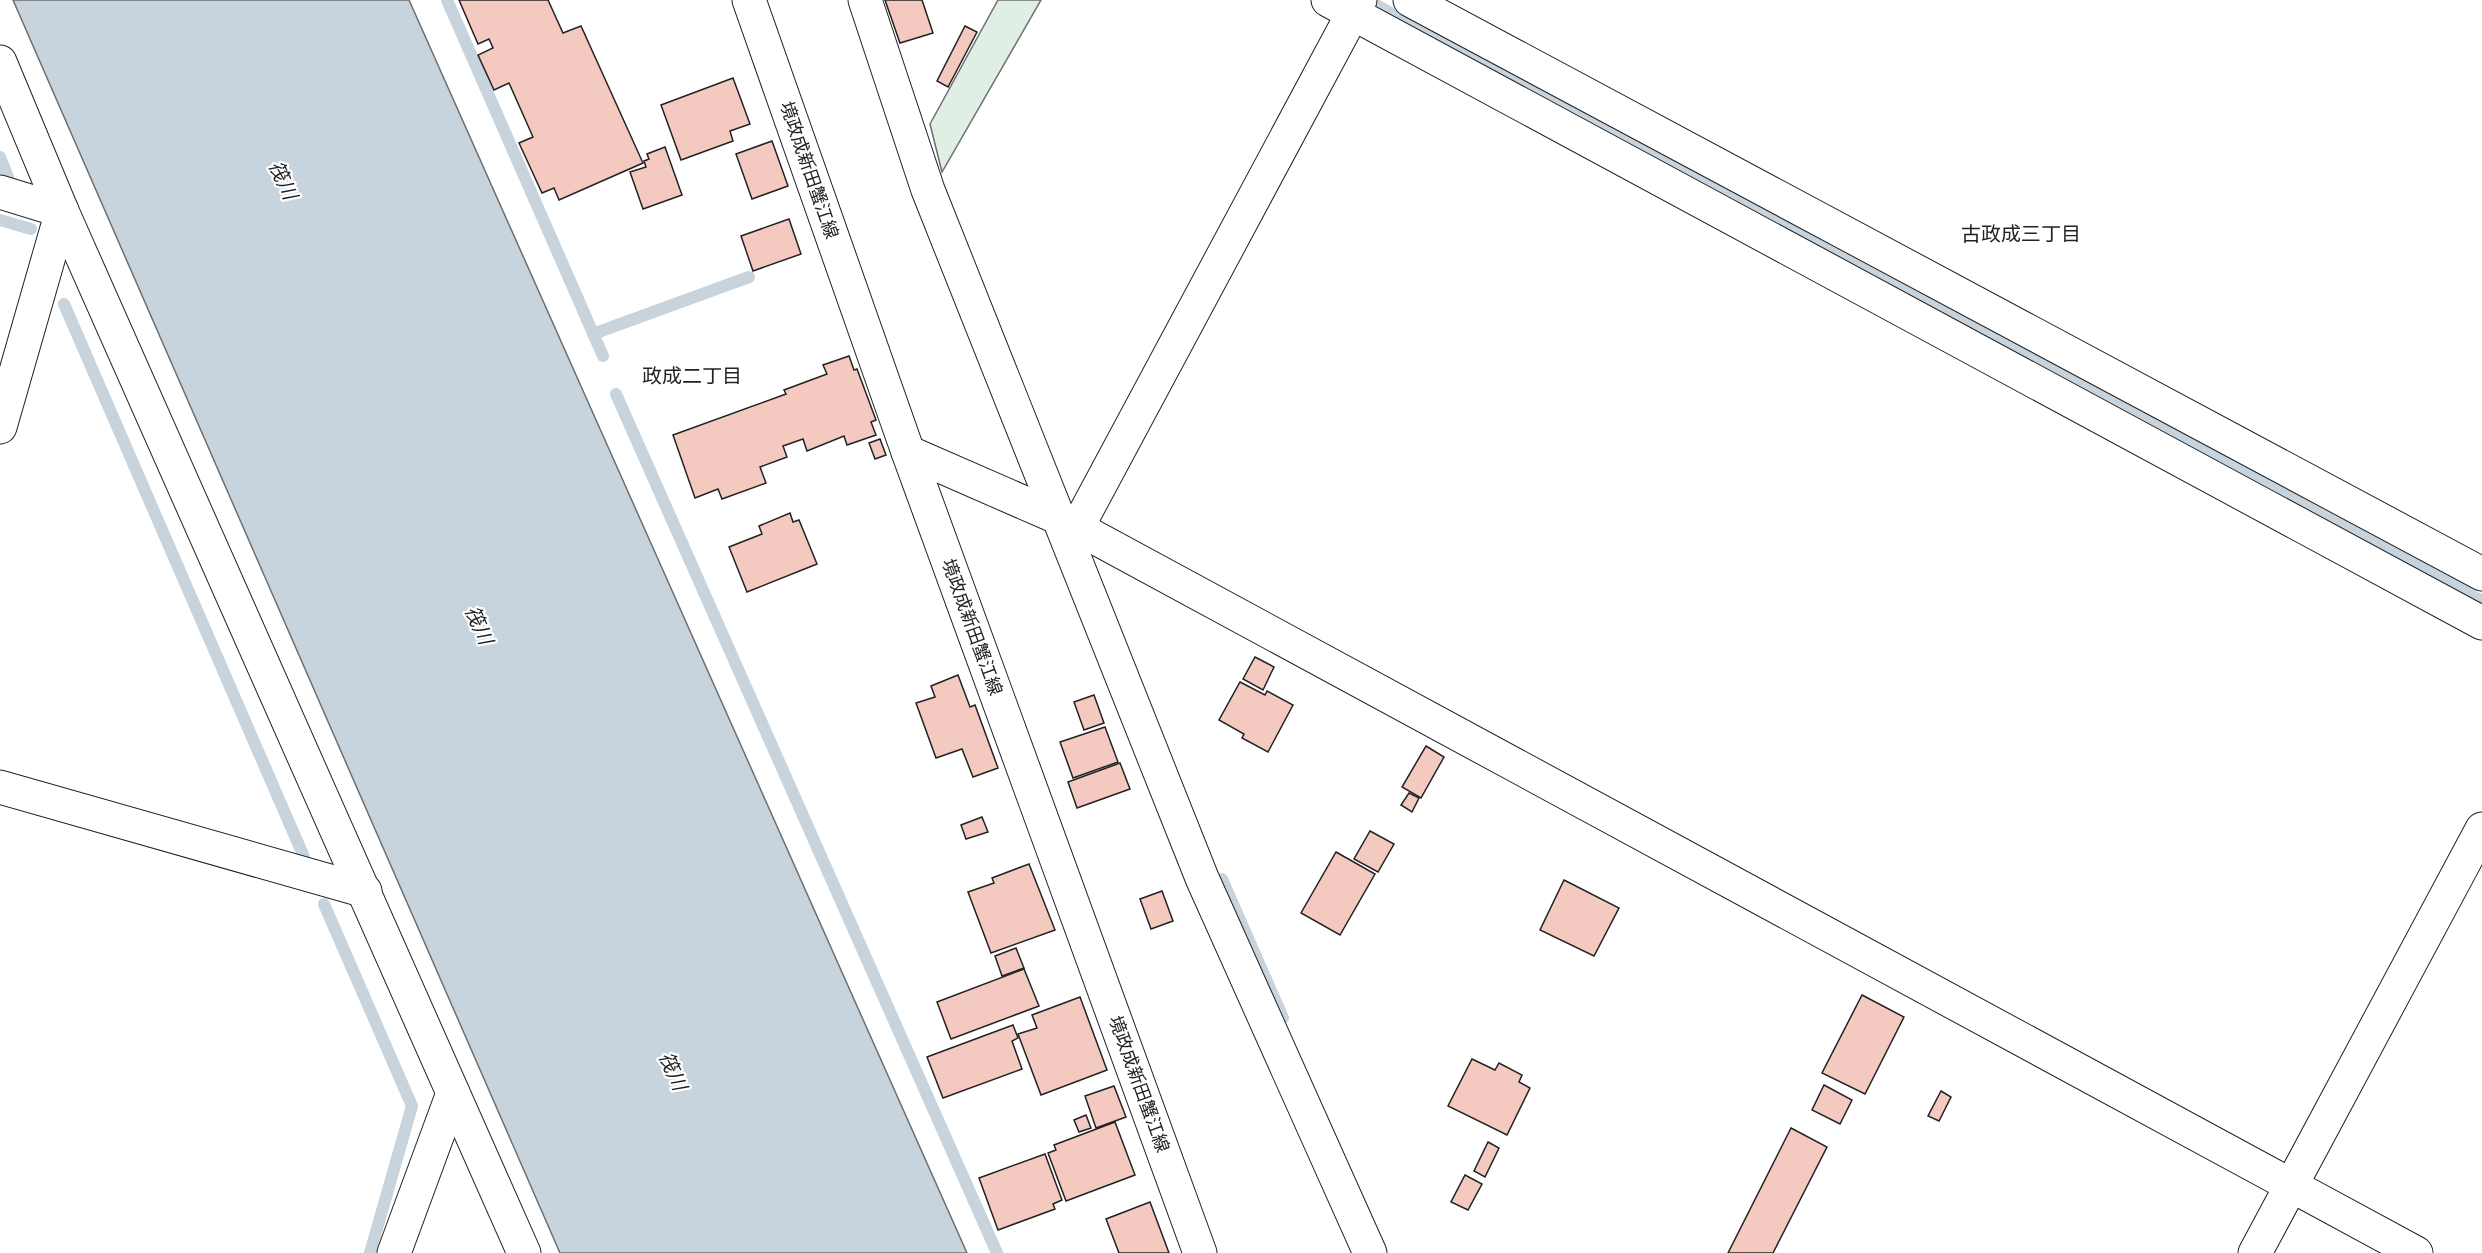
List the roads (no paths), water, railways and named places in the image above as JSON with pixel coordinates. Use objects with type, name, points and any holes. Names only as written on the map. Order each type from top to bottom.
[{"type":"street","name":"境政成新田蟹江線","points":[[749,0],[908,452],[1200,1253]]},
{"type":"street","points":[[865,0],[928,190],[1068,523],[1202,878],[1370,1253]]},
{"type":"street","points":[[1410,0],[2482,574]]},
{"type":"street","points":[[1068,523],[1347,4],[2482,623]]},
{"type":"street","points":[[0,62],[62,211],[524,1253]]},
{"type":"street","points":[[0,192],[62,211]]},
{"type":"street","points":[[0,427],[62,211]]},
{"type":"street","points":[[908,452],[1068,523],[2416,1253]]},
{"type":"street","points":[[0,787],[365,891]]},
{"type":"street","points":[[2255,1253],[2482,829]]},
{"type":"street","points":[[394,1253],[453,1093]]},
{"type":"water","name":"筏川","points":[[13,0],[409,0],[967,1253],[560,1253]]},
{"type":"waterway","points":[[447,0],[603,356]]},
{"type":"waterway","points":[[1378,6],[2482,601]]},
{"type":"waterway","points":[[0,157],[8,177]]},
{"type":"waterway","points":[[0,220],[31,229]]},
{"type":"waterway","points":[[593,334],[749,277]]},
{"type":"waterway","points":[[64,304],[304,857]]},
{"type":"waterway","points":[[616,394],[997,1253]]},
{"type":"waterway","points":[[1222,879],[1283,1018]]},
{"type":"waterway","points":[[324,904],[412,1106],[370,1253]]},
{"type":"district","name":"古政成三丁目","points":[[2021,234]]},
{"type":"district","name":"政成二丁目","points":[[692,376]]}]
